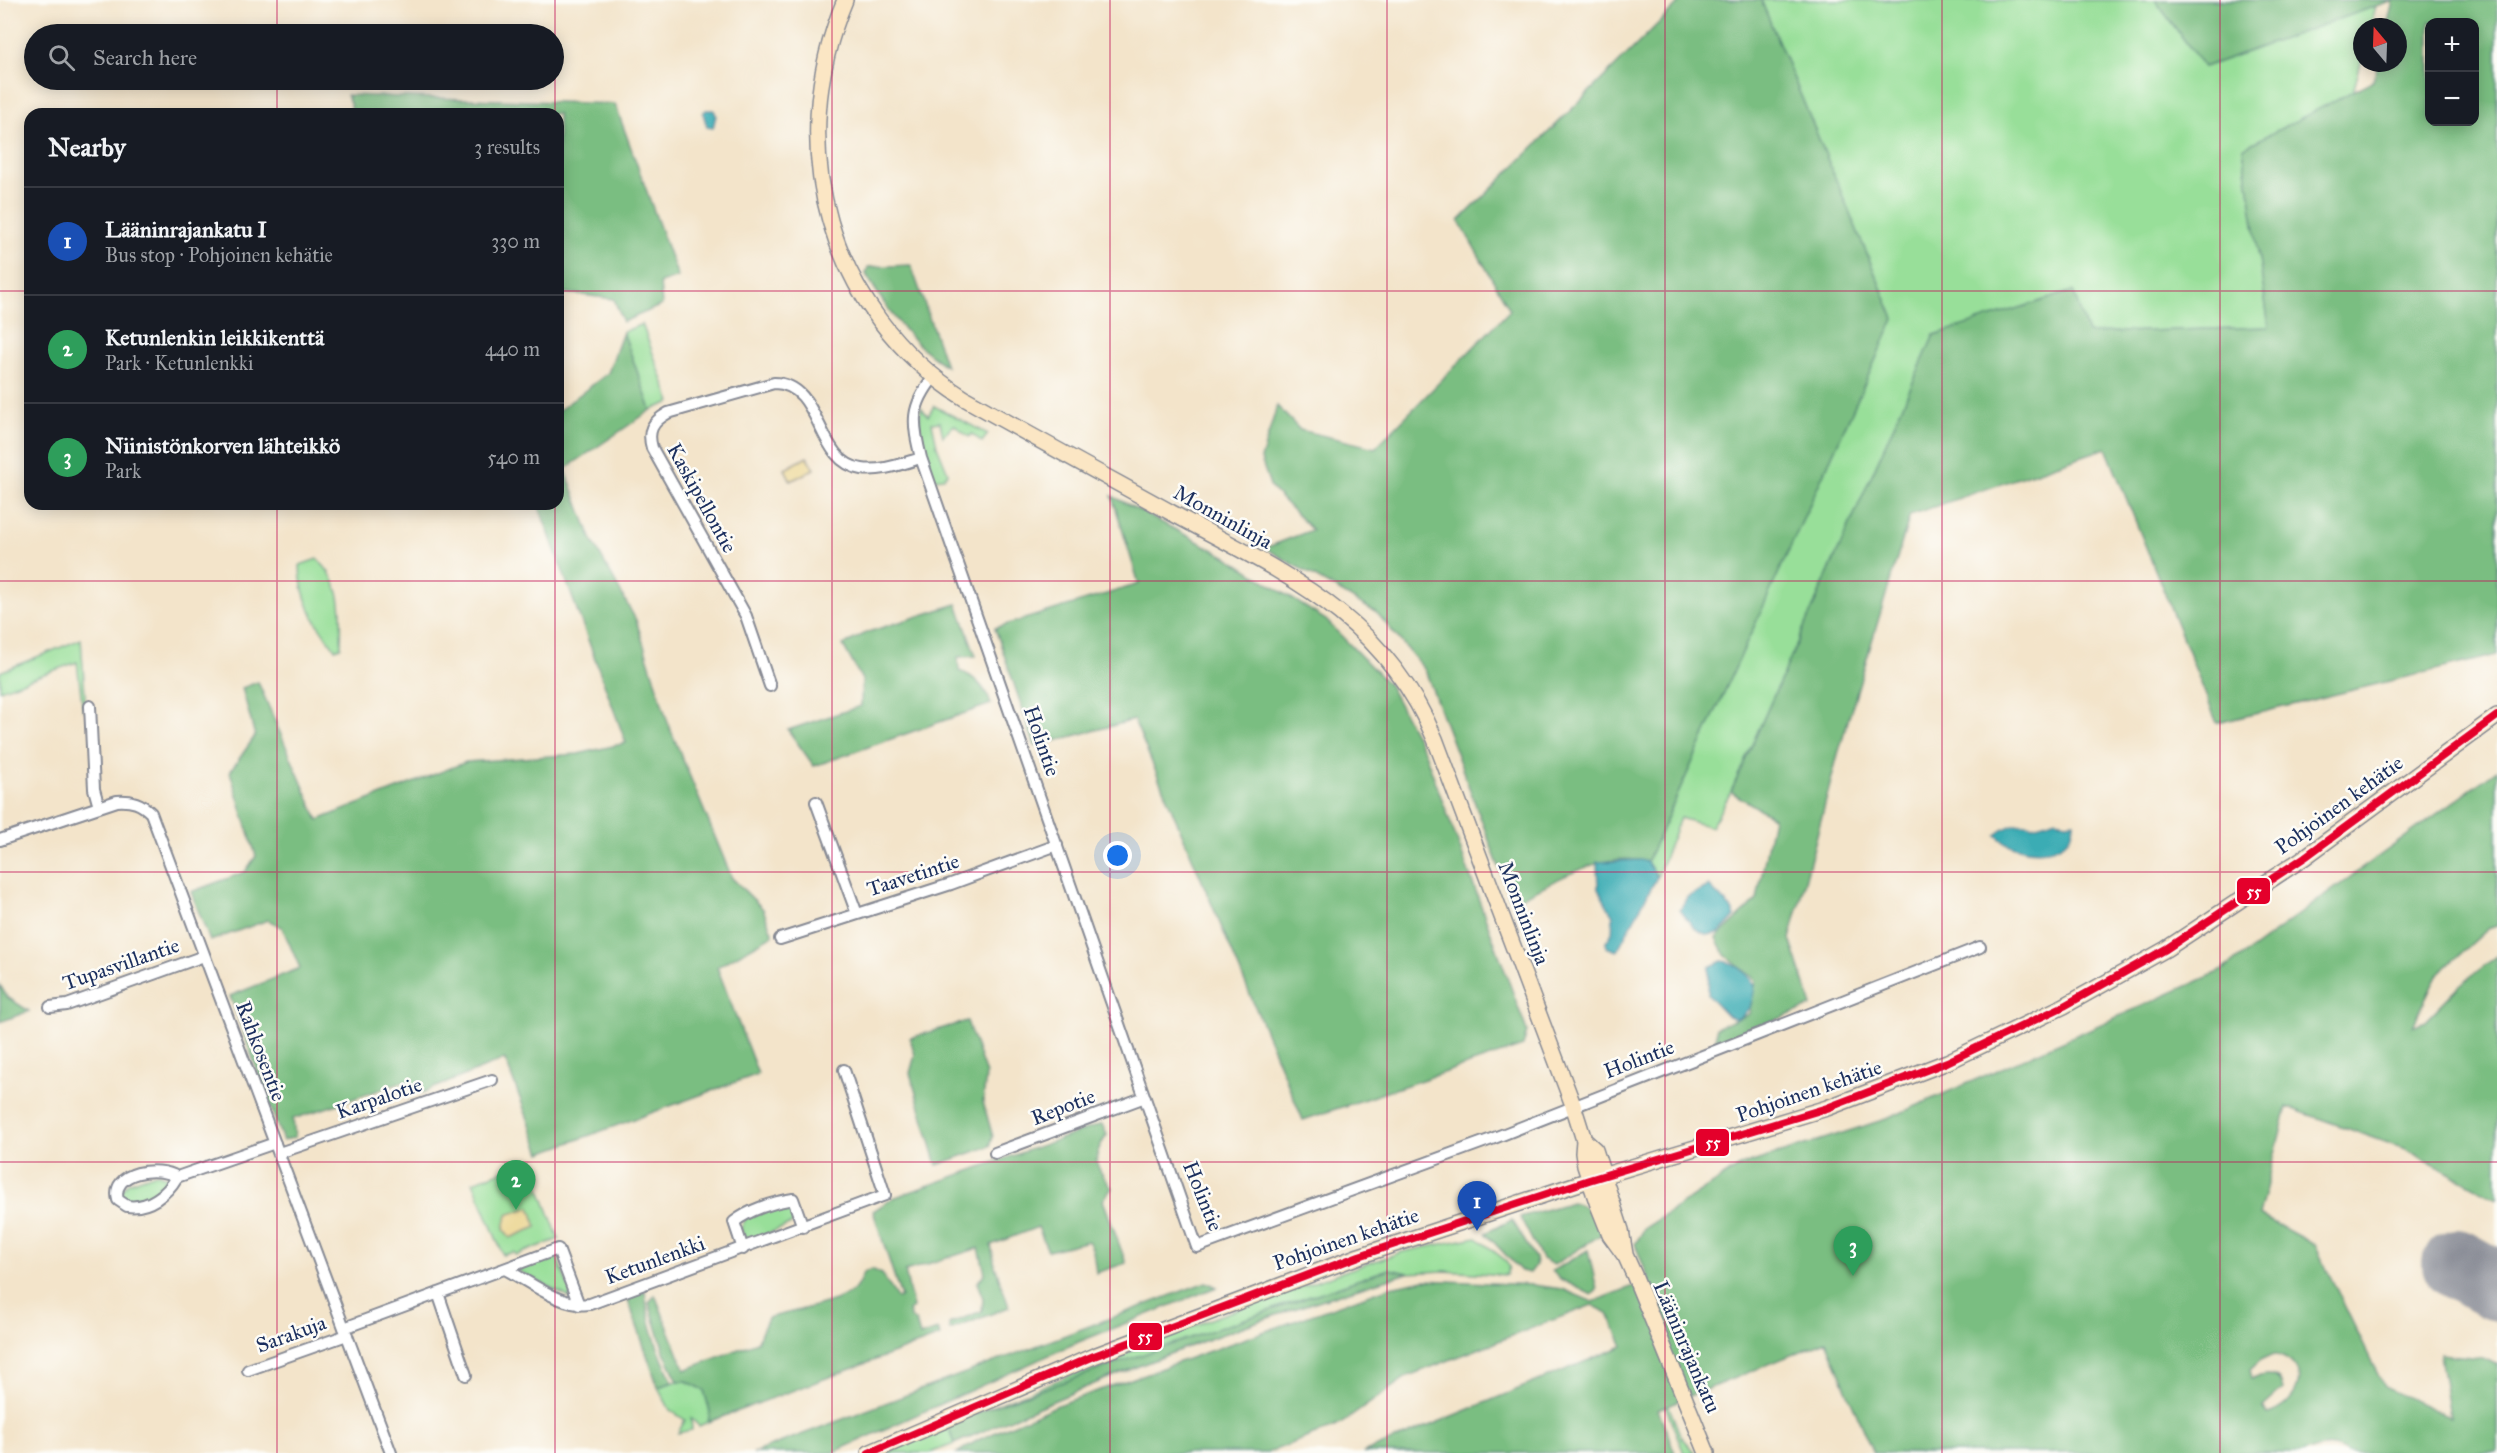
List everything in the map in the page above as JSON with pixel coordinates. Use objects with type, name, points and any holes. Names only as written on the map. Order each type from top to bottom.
[{"type":"street","name":"Monninlinja","points":[[845,0],[832,34],[819,86],[816,144],[824,201],[835,238],[865,298],[894,336],[934,377],[973,403],[1311,590],[1347,617],[1381,650],[1412,691],[1436,739],[1573,1105],[1584,1140],[1583,1153],[1597,1178]]},
{"type":"street","name":"Holintie","points":[[934,377],[921,393],[915,411],[915,432],[921,458],[1197,1247],[1490,1140],[1573,1105],[1980,947]]},
{"type":"street","name":"Kaskipellontie","points":[[770,686],[746,616],[652,448],[650,429],[656,419],[668,412],[774,383],[785,383],[804,398],[833,452],[851,467],[876,470],[921,458]]},
{"type":"street","points":[[90,706],[94,789],[99,807]]},
{"type":"street","name":"Pohjoinen kehätie","points":[[869,1453],[1094,1356],[1263,1291],[1416,1236],[1597,1178],[1758,1131],[1888,1087],[1993,1041],[2064,1006],[2166,949],[2239,903],[2497,716]]},
{"type":"street","name":"Rahkosentie","points":[[0,840],[99,807],[130,801],[143,805],[151,813],[392,1453]]},
{"type":"street","points":[[816,802],[857,914]]},
{"type":"street","name":"Taavetintie","points":[[780,939],[951,884],[1057,845]]},
{"type":"street","name":"Tupasvillantie","points":[[50,1007],[67,1005],[204,956]]},
{"type":"street","name":"Ketunlenkki","points":[[579,1305],[743,1249],[885,1195],[844,1070]]},
{"type":"street","name":"Karpalotie","points":[[177,1177],[492,1080]]},
{"type":"street","name":"Repotie","points":[[995,1153],[1145,1097]]},
{"type":"street","points":[[159,1169],[177,1177],[166,1194],[146,1204],[127,1206],[118,1200],[116,1194],[119,1184],[134,1175],[159,1169]]},
{"type":"street","name":"Lääninrajankatu","points":[[1597,1178],[1610,1235],[1626,1257],[1707,1453]]},
{"type":"street","points":[[743,1249],[734,1222],[742,1216],[782,1201],[793,1199],[803,1227]]},
{"type":"street","points":[[346,1331],[438,1293],[558,1249],[579,1305]]},
{"type":"street","points":[[505,1269],[567,1302],[579,1305]]},
{"type":"street","points":[[438,1293],[466,1375]]},
{"type":"street","name":"Sarakuja","points":[[248,1370],[346,1331]]},
{"type":"green space","points":[[1682,0],[1761,0],[1894,319],[1647,862],[1630,859],[1595,864],[1560,878],[1512,902],[1425,670],[1377,613],[1265,548],[1312,530],[1271,488],[1261,459],[1277,406],[1300,430],[1375,448],[1510,310],[1459,221]]},
{"type":"green space","points":[[1761,0],[2155,0],[2204,67],[2376,6],[2373,18],[2353,18],[2353,72],[2358,72],[2353,92],[2243,148],[2269,327],[2088,333],[2073,291],[1934,335],[1731,792],[1711,827],[1680,818],[1657,877],[1647,862],[1894,319]]},
{"type":"green space","points":[[2155,0],[2393,0],[2204,67]]},
{"type":"green space","points":[[2393,0],[2497,0],[2497,655],[2217,723],[2106,448],[1910,515],[1838,754],[1790,939],[1812,1006],[1716,1043],[1716,1028],[1749,1014],[1756,980],[1725,955],[1716,938],[1757,900],[1773,817],[1731,792],[1934,335],[2073,291],[2088,333],[2269,327],[2243,148],[2373,81],[2376,72],[2407,72],[2407,18],[2389,18]]},
{"type":"green space","points":[[347,95],[615,104],[678,277],[660,283],[662,305],[623,322],[614,299],[564,293],[564,108],[352,108]]},
{"type":"green space","points":[[911,265],[946,366],[911,337],[882,300],[866,274],[868,267]]},
{"type":"green space","points":[[642,324],[671,402],[651,410],[623,332]]},
{"type":"green space","points":[[623,332],[651,410],[565,469],[591,538],[636,620],[669,726],[732,878],[763,909],[773,935],[717,967],[758,1074],[541,1153],[505,1059],[422,1093],[406,1081],[293,1119],[295,1137],[283,1141],[230,996],[300,968],[282,927],[268,920],[210,941],[191,892],[245,872],[256,856],[230,772],[255,736],[242,688],[258,682],[318,820],[466,762],[578,754],[626,743],[540,510],[564,510],[564,406],[608,373]]},
{"type":"green space","points":[[934,406],[988,434],[982,442],[972,434],[969,437],[954,425],[943,436],[940,422],[932,423],[937,446],[948,473],[943,478],[934,479],[919,425],[921,407],[928,416]]},
{"type":"green space","points":[[1112,496],[1227,557],[1326,620],[1389,685],[1425,753],[1527,1031],[1523,1046],[1303,1120],[1134,720],[1035,746],[995,628],[1139,584]]},
{"type":"green space","points":[[317,559],[332,578],[340,599],[341,647],[335,649],[315,620],[303,589],[300,565]]},
{"type":"green space","points":[[957,604],[976,656],[958,657],[959,671],[979,683],[991,704],[814,766],[788,730],[861,706],[862,680],[843,645],[868,632]]},
{"type":"green space","points":[[81,639],[86,708],[83,710],[77,662],[0,690],[0,672]]},
{"type":"green space","points":[[2497,770],[2497,926],[2488,929],[2437,975],[2413,1026],[2425,1021],[2461,984],[2497,956],[2497,1199],[2405,1149],[2287,1107],[2259,1215],[2315,1245],[2384,1387],[2450,1417],[2440,1354],[2484,1358],[2497,1365],[2497,1453],[2348,1453],[2335,1448],[2319,1447],[2301,1453],[1873,1453],[1826,1341],[1658,1409],[1675,1453],[1363,1453],[1623,1346],[1608,1313],[1592,1305],[1408,1376],[1339,1425],[1267,1453],[957,1453],[978,1440],[1058,1405],[1390,1287],[1424,1280],[1533,1285],[1562,1289],[1593,1302],[1649,1280],[1635,1244],[1645,1228],[1740,1166],[1889,1118],[2223,970]],"holes":[[[2274,1354],[2287,1359],[2295,1367],[2298,1384],[2288,1402],[2268,1414],[2263,1407],[2283,1389],[2281,1383],[2272,1375],[2252,1378],[2250,1370],[2261,1360]]]},
{"type":"green space","points":[[0,985],[7,997],[29,1011],[0,1022]]},
{"type":"green space","points":[[967,1021],[986,1074],[983,1102],[993,1137],[990,1146],[937,1165],[910,1073],[915,1055],[910,1038]]},
{"type":"green space","points":[[1102,1124],[1107,1135],[1098,1151],[1097,1162],[1098,1168],[1112,1188],[1103,1200],[1126,1263],[1096,1273],[1093,1250],[1088,1241],[1048,1251],[1038,1227],[991,1245],[995,1266],[1009,1307],[950,1330],[949,1324],[982,1311],[983,1298],[977,1283],[985,1273],[979,1248],[905,1271],[913,1308],[909,1311],[911,1318],[916,1322],[920,1336],[938,1330],[940,1336],[708,1422],[710,1412],[704,1390],[687,1381],[678,1381],[665,1354],[649,1303],[655,1295],[685,1370],[757,1342],[768,1318],[828,1302],[848,1294],[857,1286],[863,1273],[872,1269],[882,1274],[897,1298],[901,1297],[873,1211],[893,1198]]},
{"type":"green space","points":[[529,1161],[559,1239],[516,1255],[514,1252],[503,1255],[473,1182]]},
{"type":"green space","points":[[156,1173],[169,1178],[169,1182],[148,1198],[136,1201],[123,1199],[121,1191],[128,1183]]},
{"type":"green space","points":[[1572,1202],[1584,1206],[1592,1213],[1602,1234],[1554,1265],[1542,1259],[1520,1217]]},
{"type":"green space","points":[[784,1205],[790,1207],[794,1223],[750,1241],[744,1239],[741,1228],[746,1218]]},
{"type":"green space","points":[[1512,1220],[1535,1258],[1536,1265],[1530,1273],[1521,1271],[1485,1233]]},
{"type":"green space","points":[[1476,1237],[1505,1260],[1509,1267],[1506,1275],[1444,1271],[1408,1273],[1389,1269],[991,1407],[1221,1315],[1348,1270],[1402,1252]]},
{"type":"green space","points":[[1588,1250],[1597,1290],[1592,1295],[1560,1279],[1552,1271]]},
{"type":"green space","points":[[552,1256],[558,1260],[571,1293],[570,1298],[517,1270]]},
{"type":"green space","points":[[1389,1269],[1408,1273],[1235,1329],[1121,1373],[954,1444],[948,1425],[991,1407]]},
{"type":"green space","points":[[1206,1282],[1217,1287],[1076,1343],[832,1453],[753,1453]]},
{"type":"green space","points":[[645,1291],[654,1338],[673,1382],[658,1387],[627,1297]]},
{"type":"green space","points":[[686,1381],[704,1390],[710,1412],[708,1422],[699,1426],[691,1418],[692,1430],[678,1433],[685,1420],[670,1410],[658,1387]]},
{"type":"green space","points":[[1667,1402],[1681,1437],[1695,1453],[1684,1453],[1664,1403]]},
{"type":"green space","points":[[948,1425],[954,1444],[930,1453],[886,1453]]},
{"type":"sand","points":[[807,457],[814,469],[791,481],[785,469]]},
{"type":"sand","points":[[530,1207],[537,1227],[510,1238],[504,1229],[507,1215]]},
{"type":"water","points":[[706,110],[714,110],[716,115],[713,128],[707,127],[703,113]]},
{"type":"water","points":[[2057,819],[2065,823],[2074,822],[2071,834],[2064,843],[2054,848],[2042,851],[2029,850],[2005,842],[1996,835],[2014,825],[2033,826]]},
{"type":"water","points":[[1640,860],[1647,862],[1657,877],[1617,951],[1606,947],[1606,942],[1612,933],[1613,916],[1598,889],[1597,862]]},
{"type":"water","points":[[1709,886],[1731,908],[1735,916],[1719,933],[1707,935],[1694,928],[1680,910],[1687,897]]},
{"type":"water","points":[[1722,961],[1732,963],[1741,969],[1755,985],[1748,1009],[1736,1019],[1728,1016],[1708,995],[1709,967]]},
{"type":"runway","points":[[2457,1264],[2497,1286]]},
{"type":"transit line","name":"55","points":[[869,1453],[1094,1356],[1359,1256],[1589,1180],[1827,1108],[1947,1062],[2064,1006],[2166,949],[2305,857],[2497,716]]},
{"type":"place","name":"Ketunlenkin leikkikenttä","points":[[516,1210]]},
{"type":"place","name":"Lääninrajankatu I","points":[[1477,1231]]},
{"type":"place","name":"Niinistönkorven lähteikkö","points":[[1853,1276]]}]
